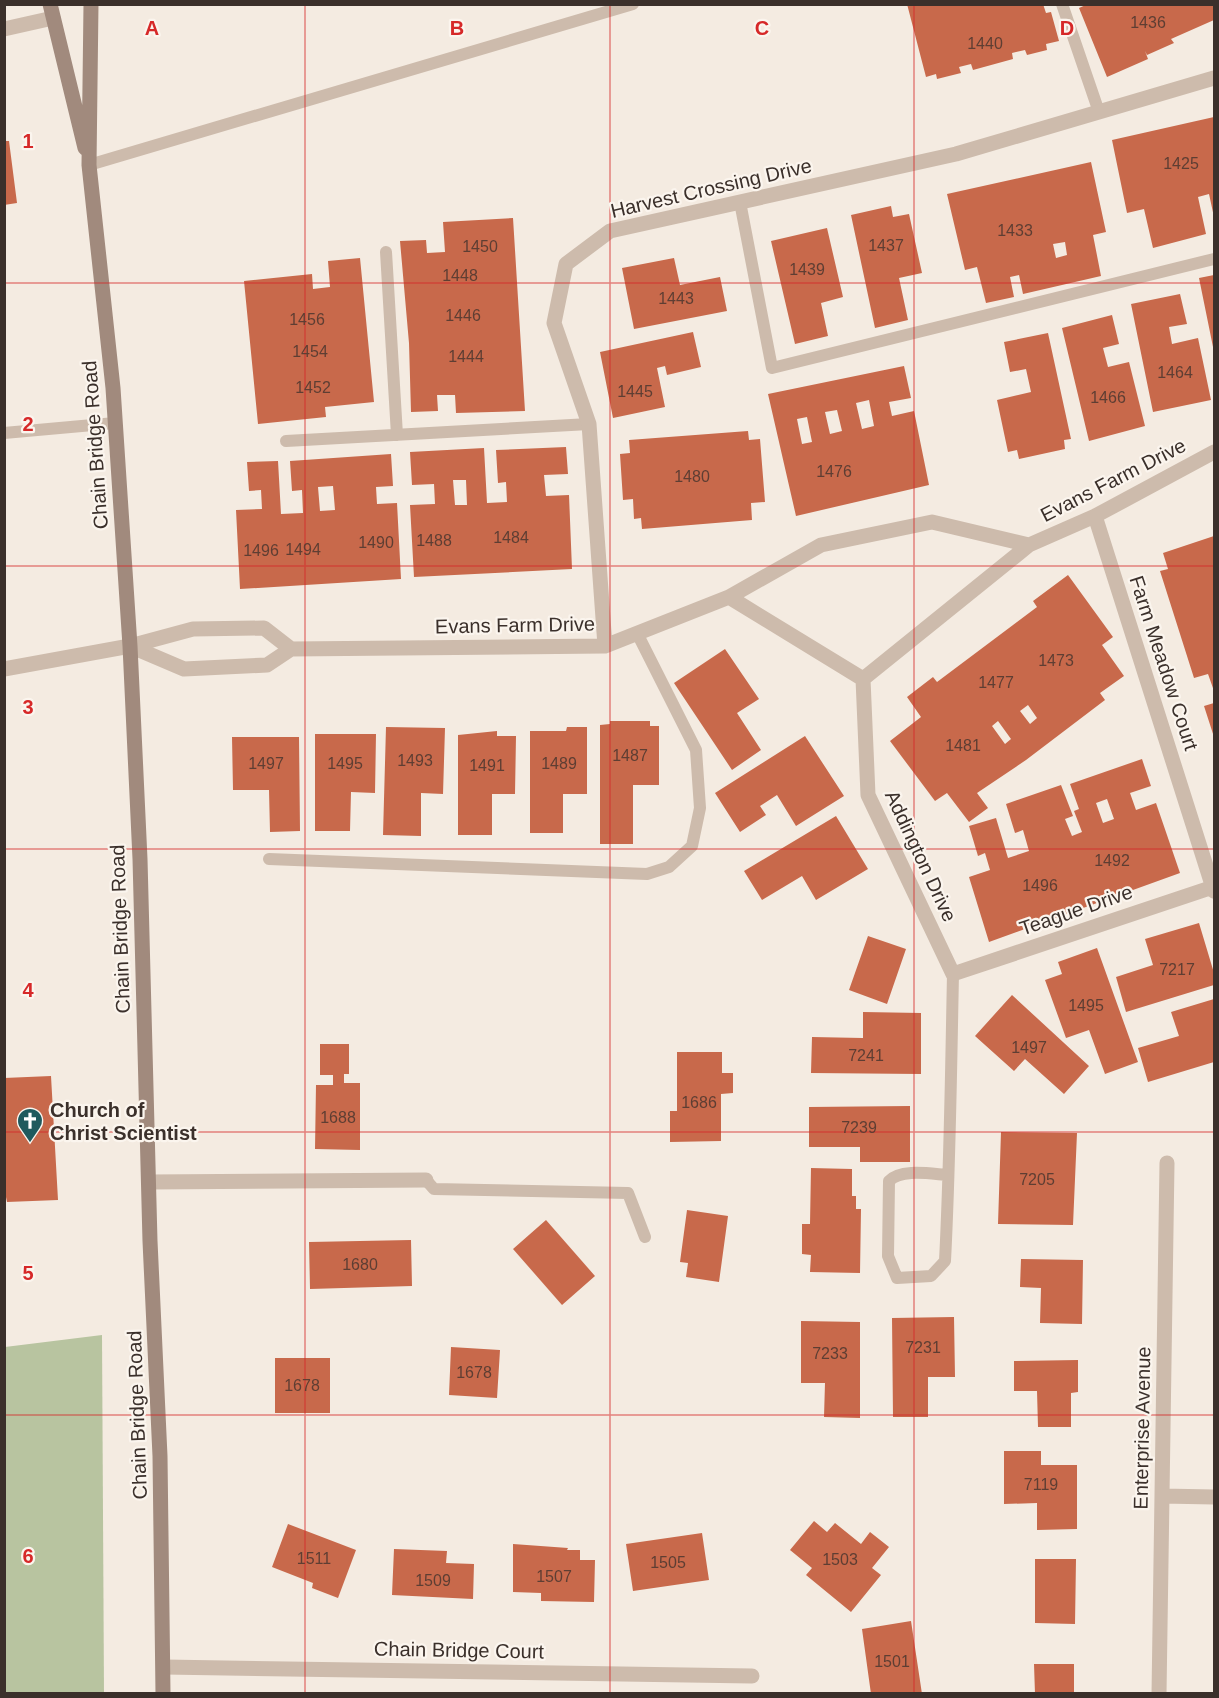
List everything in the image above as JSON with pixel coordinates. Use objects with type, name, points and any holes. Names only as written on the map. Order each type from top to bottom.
[{"type":"main road","name":"Chain Bridge Road","points":[[91,4],[89,165],[115,423],[130,646],[140,859],[149,1182],[160,1456],[163,1694]]},
{"type":"main road","name":"Chain Bridge Road","points":[[52,11],[89,165]]},
{"type":"street","points":[[4,29],[52,11]]},
{"type":"street","name":"Harvest Crossing Drive","points":[[605,646],[589,424],[554,323],[566,264],[610,231],[956,154],[1215,78]]},
{"type":"street","name":"Evans Farm Drive","points":[[863,679],[1029,545],[1095,516],[1215,452]]},
{"type":"street","name":"Farm Meadow Court","points":[[1095,516],[1214,889]]},
{"type":"street","name":"Evans Farm Drive","points":[[291,649],[605,646],[729,597],[821,545],[932,522],[1029,545]]},
{"type":"street","points":[[729,597],[863,679]]},
{"type":"street","points":[[4,669],[130,646],[193,629],[264,628],[291,649],[267,665],[184,669],[130,646]]},
{"type":"street","name":"Addington Drive","points":[[863,679],[868,795],[953,974]]},
{"type":"street","name":"Teague Drive","points":[[953,974],[1214,889]]},
{"type":"street","name":"Enterprise Avenue","points":[[1159,1694],[1167,1163]]},
{"type":"street","points":[[149,1182],[426,1180]]},
{"type":"street","points":[[1162,1496],[1215,1497]]},
{"type":"street","name":"Chain Bridge Court","points":[[164,1667],[752,1676]]},
{"type":"lane","points":[[89,165],[633,4]]},
{"type":"lane","points":[[1062,4],[1099,112]]},
{"type":"lane","points":[[740,202],[771,368],[1215,259]]},
{"type":"lane","points":[[386,252],[398,435]]},
{"type":"lane","points":[[4,433],[115,423]]},
{"type":"lane","points":[[286,441],[589,424]]},
{"type":"lane","points":[[269,859],[647,873],[669,867],[692,846],[700,808],[696,750],[637,633]]},
{"type":"lane","points":[[948,1174],[906,1174],[894,1176],[889,1181],[888,1256],[897,1278],[931,1276],[945,1261],[948,1174],[953,974]]},
{"type":"lane","points":[[426,1180],[434,1189],[628,1192],[645,1238]]},
{"type":"green space","points":[[102,1335],[104,1693],[5,1693],[5,1347]]},
{"type":"building","points":[[907,4],[1043,4],[1046,13],[1051,12],[1059,41],[1046,44],[1047,50],[1027,55],[1025,50],[1012,53],[1013,59],[973,70],[971,64],[959,67],[961,73],[937,79],[936,74],[926,77]]},
{"type":"building","points":[[1088,4],[1214,4],[1214,20],[1171,39],[1174,43],[1147,55],[1145,51],[1148,59],[1107,77],[1079,8]]},
{"type":"building","points":[[1214,117],[1214,217],[1209,194],[1198,197],[1206,234],[1153,248],[1144,209],[1127,213],[1112,140]]},
{"type":"building","points":[[4,141],[9,141],[17,203],[4,205]]},
{"type":"building","points":[[1091,162],[1106,232],[1093,235],[1101,276],[1023,294],[1019,275],[1010,277],[1014,297],[986,303],[977,267],[965,270],[947,194]],"holes":[[[1065,242],[1067,255],[1056,258],[1053,244]]]},
{"type":"building","points":[[891,206],[893,217],[909,214],[922,273],[899,278],[908,320],[875,328],[851,215]]},
{"type":"building","points":[[513,218],[525,411],[456,413],[455,395],[437,395],[438,411],[411,412],[409,343],[400,241],[426,240],[427,253],[445,252],[443,222]]},
{"type":"building","points":[[827,228],[843,297],[821,303],[828,336],[795,344],[771,241]]},
{"type":"building","points":[[360,258],[374,402],[325,407],[326,417],[258,424],[244,281],[312,274],[313,289],[330,287],[328,261]]},
{"type":"building","points":[[674,258],[680,285],[720,277],[727,311],[634,329],[622,268]]},
{"type":"building","points":[[1214,275],[1214,347],[1213,347],[1199,278]]},
{"type":"building","points":[[1180,294],[1187,324],[1169,327],[1172,344],[1198,338],[1211,400],[1153,412],[1131,304]]},
{"type":"building","points":[[1112,315],[1119,344],[1103,348],[1108,367],[1129,362],[1145,426],[1089,441],[1062,328]]},
{"type":"building","points":[[693,332],[701,367],[667,375],[665,366],[657,368],[665,407],[613,418],[600,352]]},
{"type":"building","points":[[1048,333],[1071,439],[1064,440],[1065,449],[1019,459],[1017,450],[1008,452],[997,400],[1031,392],[1026,369],[1010,372],[1004,342]]},
{"type":"building","points":[[904,366],[911,398],[889,402],[892,416],[914,411],[929,485],[796,516],[768,394]],"holes":[[[869,400],[874,426],[862,429],[856,403]],[[837,410],[842,431],[830,434],[825,412]],[[807,417],[812,442],[802,444],[797,419]]]},
{"type":"building","points":[[748,431],[749,440],[760,439],[765,502],[751,503],[752,520],[642,529],[641,518],[634,519],[633,499],[623,500],[620,454],[630,453],[629,440]]},
{"type":"building","points":[[566,447],[568,474],[544,475],[546,496],[569,495],[572,569],[414,577],[410,505],[435,504],[434,484],[412,485],[410,452],[484,448],[487,503],[507,502],[506,482],[498,483],[496,450]],"holes":[[[453,480],[466,480],[467,505],[455,505]]]},
{"type":"building","points":[[391,454],[393,486],[376,487],[377,504],[397,503],[401,579],[240,589],[236,510],[262,509],[261,490],[249,491],[247,462],[278,461],[281,514],[303,513],[302,490],[292,491],[290,461]],"holes":[[[333,486],[335,510],[320,511],[318,487]]]},
{"type":"building","points":[[1214,536],[1214,691],[1208,674],[1194,678],[1160,571],[1168,569],[1163,553]]},
{"type":"building","points":[[1068,575],[1113,637],[1102,645],[1124,676],[1100,693],[1105,700],[1026,760],[977,793],[988,808],[969,822],[947,793],[935,801],[890,741],[921,717],[907,697],[933,677],[937,682],[1037,607],[1033,601]],"holes":[[[1028,705],[1037,718],[1030,724],[1020,711]],[[998,721],[1011,739],[1005,744],[992,726]]]},
{"type":"building","points":[[725,649],[759,699],[737,713],[761,750],[732,770],[674,683]]},
{"type":"building","points":[[1214,703],[1214,737],[1204,706]]},
{"type":"building","points":[[610,721],[650,721],[650,726],[659,726],[659,785],[633,785],[633,844],[600,844],[600,725],[610,724]]},
{"type":"building","points":[[386,727],[445,728],[443,794],[421,793],[421,836],[383,835]]},
{"type":"building","points":[[567,727],[587,727],[587,794],[563,794],[563,833],[530,833],[530,731],[566,731]]},
{"type":"building","points":[[497,731],[497,736],[516,736],[515,794],[492,794],[492,835],[458,835],[458,735]]},
{"type":"building","points":[[315,734],[376,734],[375,793],[351,792],[350,831],[315,831]]},
{"type":"building","points":[[805,736],[844,796],[796,826],[777,795],[760,806],[766,815],[740,832],[715,793]]},
{"type":"building","points":[[232,737],[299,737],[300,831],[270,832],[269,790],[233,790]]},
{"type":"building","points":[[1142,759],[1151,786],[1130,793],[1136,810],[1156,803],[1180,873],[989,942],[969,877],[990,870],[985,853],[978,856],[969,826],[996,818],[1008,858],[1029,851],[1023,830],[1015,833],[1006,804],[1061,785],[1073,816],[1065,819],[1072,836],[1082,832],[1074,811],[1079,809],[1070,784]],"holes":[[[1107,799],[1114,819],[1103,823],[1096,803]]]},
{"type":"building","points":[[836,816],[868,869],[816,900],[802,876],[762,900],[744,871]]},
{"type":"building","points":[[1199,923],[1214,973],[1214,985],[1126,1012],[1116,977],[1153,965],[1145,939]]},
{"type":"building","points":[[868,936],[906,949],[887,1004],[849,990]]},
{"type":"building","points":[[1097,948],[1138,1062],[1105,1074],[1089,1030],[1066,1038],[1045,980],[1062,974],[1058,962]]},
{"type":"building","points":[[1012,995],[1089,1066],[1064,1094],[1025,1059],[1014,1071],[975,1036]]},
{"type":"building","points":[[1214,999],[1214,1062],[1148,1082],[1138,1048],[1179,1036],[1171,1012]]},
{"type":"building","points":[[863,1012],[921,1013],[921,1074],[811,1073],[812,1037],[863,1038]]},
{"type":"building","points":[[320,1044],[349,1044],[349,1074],[344,1074],[344,1083],[360,1083],[360,1150],[315,1149],[316,1085],[333,1085],[333,1075],[320,1075]]},
{"type":"building","points":[[677,1052],[722,1052],[722,1073],[733,1073],[733,1093],[721,1094],[721,1141],[670,1142],[670,1111],[677,1111]]},
{"type":"building","name":"Church of Christ Scientist","points":[[51,1076],[58,1200],[7,1202],[4,1187],[4,1078]]},
{"type":"building","points":[[910,1106],[910,1162],[860,1162],[860,1147],[809,1147],[809,1107]]},
{"type":"building","points":[[1001,1132],[1077,1133],[1073,1225],[998,1224]]},
{"type":"building","points":[[811,1168],[852,1169],[852,1196],[856,1196],[856,1209],[861,1209],[860,1273],[810,1272],[811,1255],[802,1254],[802,1224],[810,1224]]},
{"type":"building","points":[[687,1210],[728,1216],[719,1282],[686,1277],[688,1263],[680,1262]]},
{"type":"building","points":[[546,1220],[595,1276],[562,1305],[513,1249]]},
{"type":"building","points":[[411,1240],[412,1286],[310,1289],[309,1242]]},
{"type":"building","points":[[1021,1259],[1083,1260],[1082,1324],[1040,1323],[1041,1288],[1020,1287]]},
{"type":"building","points":[[954,1317],[955,1377],[928,1377],[928,1417],[893,1417],[892,1318]]},
{"type":"building","points":[[801,1321],[860,1322],[860,1418],[824,1417],[825,1383],[801,1383]]},
{"type":"building","points":[[451,1347],[500,1350],[497,1398],[449,1395]]},
{"type":"building","points":[[275,1358],[330,1358],[330,1413],[275,1413]]},
{"type":"building","points":[[1078,1360],[1078,1392],[1071,1393],[1071,1427],[1038,1427],[1037,1391],[1014,1391],[1014,1361]]},
{"type":"building","points":[[1004,1451],[1041,1451],[1041,1465],[1077,1465],[1077,1529],[1037,1530],[1037,1503],[1004,1504]]},
{"type":"building","points":[[814,1521],[827,1532],[835,1523],[861,1544],[870,1532],[889,1547],[872,1568],[881,1575],[851,1612],[806,1575],[812,1568],[790,1550]]},
{"type":"building","points":[[288,1524],[356,1550],[338,1598],[312,1588],[313,1583],[272,1567]]},
{"type":"building","points":[[702,1533],[709,1580],[633,1591],[626,1544]]},
{"type":"building","points":[[513,1544],[580,1550],[580,1560],[595,1560],[594,1602],[541,1601],[541,1593],[513,1592]]},
{"type":"building","points":[[394,1549],[447,1551],[446,1563],[474,1564],[473,1599],[392,1595]]},
{"type":"building","points":[[1035,1559],[1076,1559],[1075,1624],[1035,1623]]},
{"type":"building","points":[[911,1621],[922,1694],[871,1694],[862,1629]]},
{"type":"building","points":[[1034,1664],[1074,1664],[1074,1694],[1035,1694]]},
{"type":"place","name":"Church of Christ Scientist","points":[[30,1144]]}]
